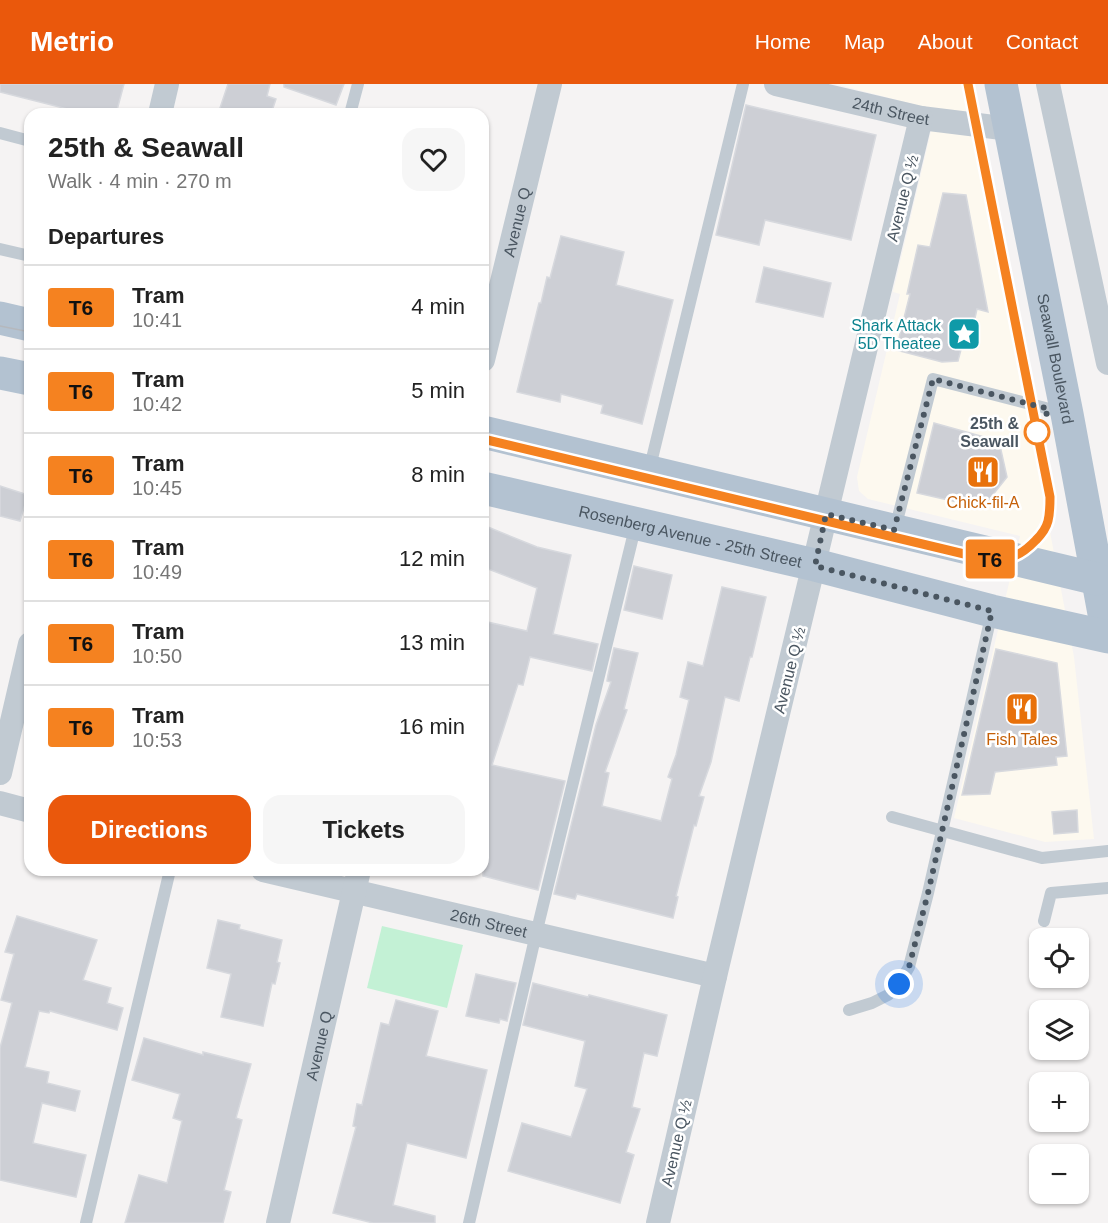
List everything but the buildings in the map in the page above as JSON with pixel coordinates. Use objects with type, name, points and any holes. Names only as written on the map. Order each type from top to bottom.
[{"type":"main road","name":"Seawall Boulevard","points":[[1001,84],[1067,414],[1108,636]]},
{"type":"main road","points":[[0,318],[24,324]]},
{"type":"main road","points":[[0,373],[24,378]]},
{"type":"main road","points":[[489,433],[1097,579]]},
{"type":"main road","name":"Rosenberg Avenue - 25th Street","points":[[489,489],[815,566],[992,611],[1108,636]]},
{"type":"street","points":[[161,108],[167,84]]},
{"type":"street","name":"Avenue Q","points":[[489,335],[550,84]]},
{"type":"street","name":"24th Street","points":[[776,84],[921,118],[1010,129]]},
{"type":"street","points":[[1048,84],[1108,363]]},
{"type":"street","name":"Avenue Q ½","points":[[658,1223],[921,118]]},
{"type":"street","points":[[0,773],[24,670]]},
{"type":"street","points":[[0,803],[24,809]]},
{"type":"street","name":"26th Street","points":[[319,876],[356,880],[536,934],[715,976]]},
{"type":"street","name":"Avenue Q","points":[[278,1223],[356,880]]},
{"type":"lane","points":[[352,108],[358,84]]},
{"type":"lane","points":[[649,472],[743,84]]},
{"type":"lane","points":[[0,133],[24,139]]},
{"type":"lane","points":[[0,249],[24,255]]},
{"type":"lane","points":[[894,530],[933,379],[1067,414]]},
{"type":"lane","points":[[469,1223],[536,934],[636,523]]},
{"type":"lane","points":[[849,1010],[888,995],[899,984],[909,967],[992,611]]},
{"type":"lane","points":[[892,817],[1042,858],[1108,851]]},
{"type":"lane","points":[[86,1223],[169,876]]},
{"type":"lane","points":[[1044,921],[1051,893],[1108,888]]},
{"type":"shaded area","points":[[835,84],[964,84],[1074,657],[1094,839],[1045,842],[954,818],[1020,536],[868,499],[859,491],[857,477],[900,294],[893,292],[936,110]]},
{"type":"green space","points":[[382,926],[463,945],[447,1008],[367,988]]},
{"type":"tram line","points":[[489,440],[981,558],[1005,559],[1023,551],[1038,538],[1046,527],[1050,497],[968,84]]},
{"type":"tram line","name":"T6","points":[[489,440],[981,558],[998,560],[1013,558],[1026,551],[1042,533],[1048,522],[1050,497],[978,125],[968,84]]},
{"type":"tram line","points":[[0,326],[24,331]]},
{"type":"place","name":"Shark Attack 5D Theatee","points":[[964,334]]},
{"type":"place","name":"25th & Seawall","points":[[1037,432]]},
{"type":"place","name":"Chick-fil-A","points":[[983,472]]},
{"type":"place","name":"Fish Tales","points":[[1022,709]]},
{"type":"route","points":[[899,984],[909,967],[928,893],[992,611],[815,566],[826,514],[894,530],[933,379],[1049,409],[1037,432]]}]
